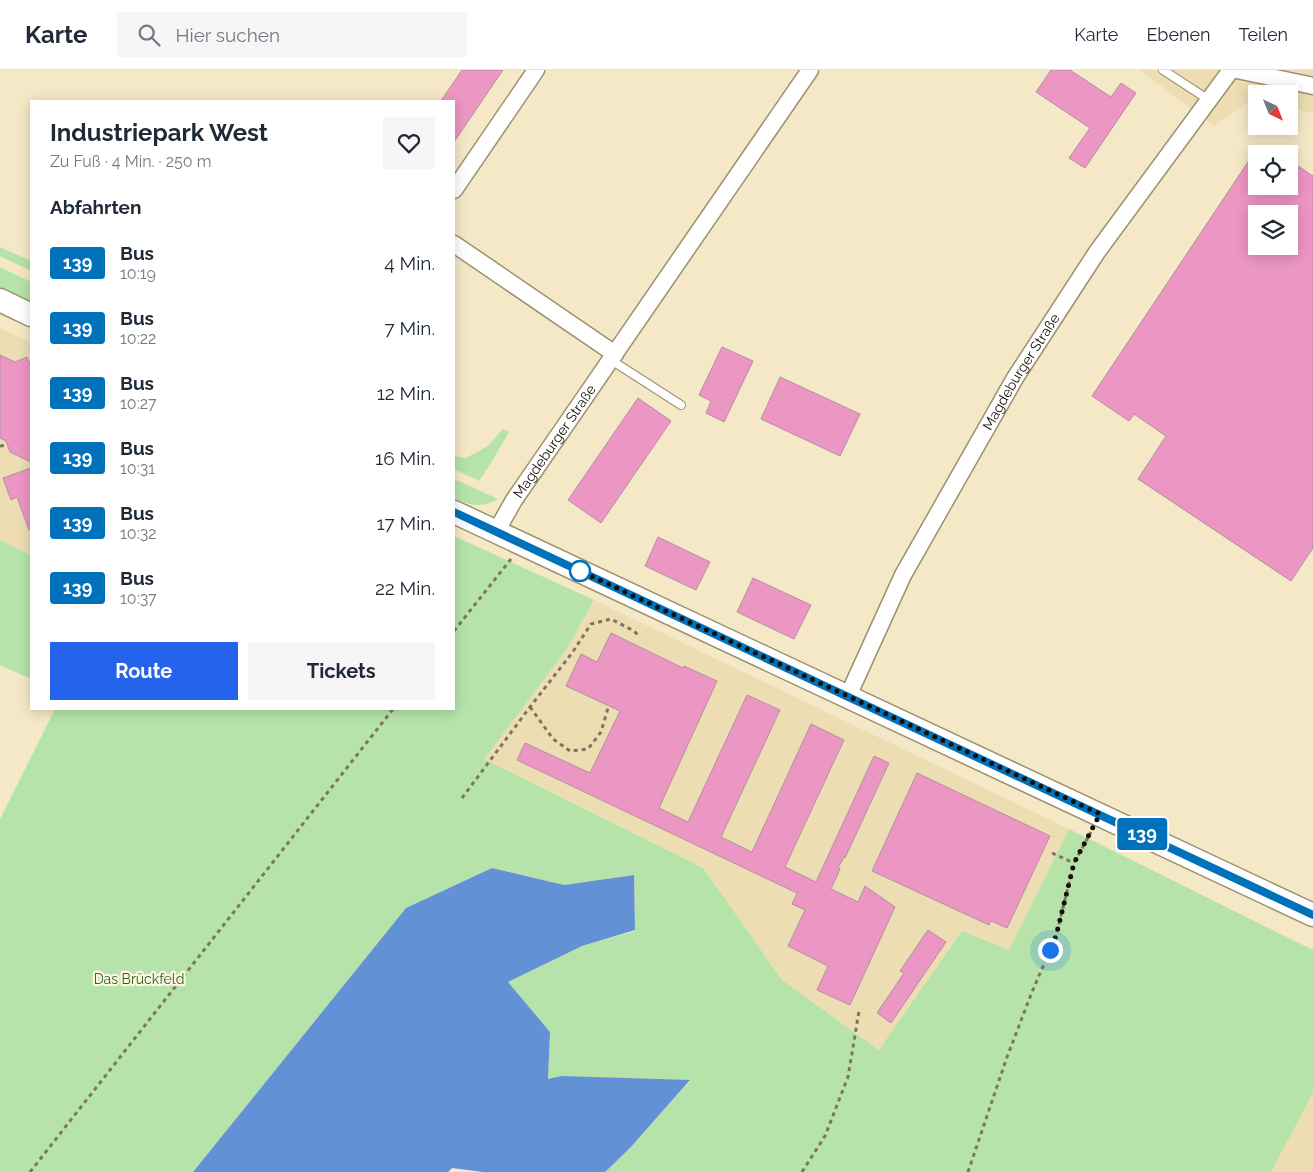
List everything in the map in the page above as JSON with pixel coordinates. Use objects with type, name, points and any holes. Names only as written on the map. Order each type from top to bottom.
[{"type":"main road","points":[[0,300],[30,314]]},
{"type":"main road","points":[[455,512],[1313,915]]},
{"type":"street","points":[[455,189],[536,70]]},
{"type":"street","name":"Magdeburger Straße","points":[[496,532],[506,511],[810,70]]},
{"type":"street","name":"Magdeburger Straße","points":[[848,696],[903,575],[1015,378],[1097,252],[1231,70]]},
{"type":"street","points":[[1237,70],[1313,86]]},
{"type":"street","points":[[455,245],[613,357]]},
{"type":"lane","points":[[1163,70],[1208,100]]},
{"type":"lane","points":[[613,357],[682,405]]},
{"type":"path","points":[[0,446],[8,445]]},
{"type":"path","points":[[455,631],[514,556],[520,543]]},
{"type":"path","points":[[462,798],[572,653],[590,624],[611,619],[634,631],[640,637]]},
{"type":"path","points":[[530,707],[553,739],[570,751],[588,749],[601,732],[608,708]]},
{"type":"path","points":[[30,1172],[392,710]]},
{"type":"path","points":[[968,1172],[1007,1057],[1056,936],[1074,863],[1100,814]]},
{"type":"path","points":[[1052,853],[1074,863]]},
{"type":"path","points":[[802,1172],[825,1136],[848,1078],[859,1011]]},
{"type":"shaded area","points":[[1140,70],[1313,70],[1313,114],[1298,108],[1298,85],[1248,85],[1248,103],[1214,126]]},
{"type":"shaded area","points":[[0,328],[30,343],[30,555],[0,540]]},
{"type":"shaded area","points":[[594,600],[1069,829],[1009,950],[962,931],[880,1050],[782,980],[703,868],[483,759],[567,649]]},
{"type":"shaded area","points":[[1313,1093],[1313,1172],[1271,1172]]},
{"type":"green space","points":[[0,247],[30,261],[30,271],[0,256]]},
{"type":"green space","points":[[0,267],[30,282],[30,303],[0,288]]},
{"type":"green space","points":[[503,429],[509,432],[479,481],[455,469],[455,456],[466,458],[488,446]]},
{"type":"green space","points":[[455,479],[498,499],[481,505],[455,498]]},
{"type":"green space","name":"Das Brückfeld","points":[[455,536],[594,600],[567,649],[484,759],[703,868],[782,980],[879,1050],[962,931],[1009,950],[1069,829],[1313,950],[1313,1093],[1271,1172],[605,1172],[630,1148],[690,1081],[561,1076],[548,1079],[550,1032],[508,982],[582,946],[635,931],[634,875],[564,885],[492,868],[406,908],[193,1172],[0,1172],[0,819],[54,710],[455,710]]},
{"type":"green space","points":[[0,540],[30,555],[30,679],[0,665]]},
{"type":"water","points":[[492,868],[564,885],[634,875],[635,930],[582,946],[508,982],[550,1032],[548,1079],[561,1076],[690,1080],[630,1148],[605,1172],[483,1172],[452,1168],[448,1172],[193,1172],[406,908]]},
{"type":"building","points":[[462,70],[503,70],[455,141],[455,100],[442,100]]},
{"type":"building","points":[[1051,70],[1070,70],[1111,97],[1121,83],[1136,93],[1085,168],[1069,158],[1090,128],[1036,92]]},
{"type":"building","points":[[1248,162],[1248,195],[1298,195],[1298,166],[1313,176],[1313,548],[1291,581],[1138,479],[1166,436],[1134,414],[1129,421],[1092,396]]},
{"type":"building","points":[[722,347],[753,361],[724,422],[706,413],[711,401],[699,395]]},
{"type":"building","points":[[0,355],[15,362],[27,357],[30,364],[30,462],[10,452],[6,441],[0,438]]},
{"type":"building","points":[[780,377],[860,414],[840,456],[761,419]]},
{"type":"building","points":[[638,398],[671,421],[601,523],[568,500]]},
{"type":"building","points":[[30,468],[30,530],[17,497],[11,500],[3,478]]},
{"type":"building","points":[[658,537],[710,562],[696,590],[645,566]]},
{"type":"building","points":[[753,578],[811,605],[794,639],[737,612]]},
{"type":"building","points":[[611,633],[683,668],[684,666],[717,681],[659,808],[688,822],[747,695],[780,710],[721,837],[752,852],[811,724],[844,740],[785,867],[816,882],[874,756],[889,763],[845,858],[838,868],[840,869],[831,889],[858,902],[865,886],[895,907],[850,1005],[817,990],[828,966],[788,946],[805,910],[792,904],[797,893],[517,760],[525,743],[590,773],[620,711],[566,686],[581,654],[597,662]]},
{"type":"building","points":[[917,773],[1050,836],[1007,928],[991,921],[989,925],[872,871]]},
{"type":"building","points":[[928,930],[946,942],[891,1023],[877,1013],[904,973],[900,971]]},
{"type":"bus line","name":"139","points":[[455,512],[1313,915]]},
{"type":"route","points":[[580,571],[578,570],[1100,814],[1074,863],[1056,936],[1050,950]]}]
